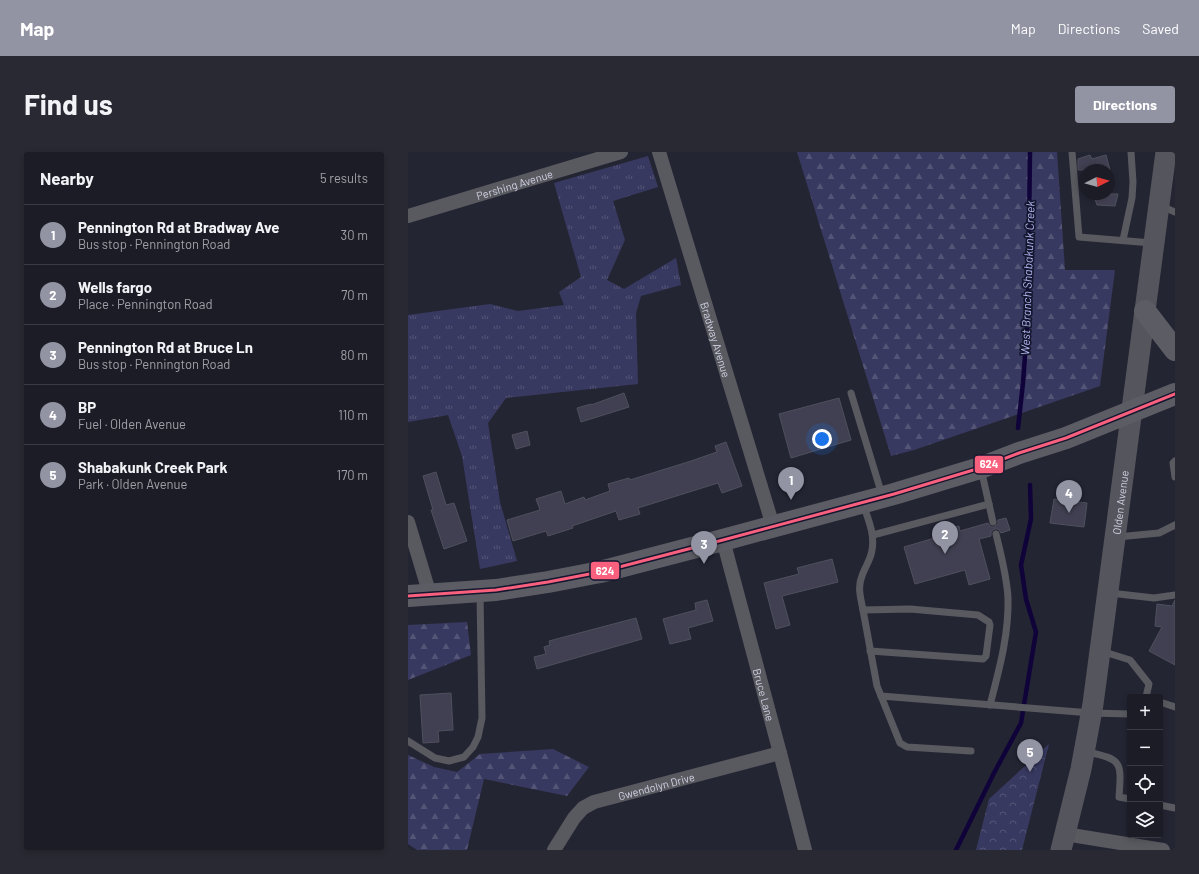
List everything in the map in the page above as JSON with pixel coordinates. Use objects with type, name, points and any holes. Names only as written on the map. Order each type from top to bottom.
[{"type":"main road","name":"Olden Avenue","points":[[1063,842],[1091,713],[1154,243],[1167,209],[1166,152]]},
{"type":"main road","points":[[1145,311],[1175,350]]},
{"type":"main road","points":[[408,596],[480,591],[548,582],[600,572],[723,540],[872,500],[980,468],[1019,453],[1066,438],[1175,394]]},
{"type":"street","name":"Pershing Avenue","points":[[408,216],[621,152]]},
{"type":"street","name":"Bradway Avenue","points":[[659,152],[772,526]]},
{"type":"street","points":[[408,522],[430,595]]},
{"type":"street","name":"Bruce Lane","points":[[723,540],[805,850]]},
{"type":"street","name":"Gwendolyn Drive","points":[[554,850],[574,818],[583,808],[594,802],[780,753]]},
{"type":"street","points":[[1063,842],[1163,850]]},
{"type":"lane","points":[[1072,152],[1079,237],[1154,243]]},
{"type":"lane","points":[[1123,240],[1132,198],[1133,182],[1131,152]]},
{"type":"lane","points":[[851,393],[872,500],[872,550],[867,567],[861,576],[859,588],[877,686],[900,743],[907,747],[971,751]]},
{"type":"lane","points":[[1175,461],[1173,463],[1175,477]]},
{"type":"lane","points":[[980,468],[993,522]]},
{"type":"lane","points":[[873,535],[989,504]]},
{"type":"lane","points":[[1115,537],[1159,533],[1175,524]]},
{"type":"lane","points":[[990,705],[1004,650],[1008,597],[996,534]]},
{"type":"lane","points":[[408,741],[435,758],[448,761],[464,757],[473,747],[478,737],[482,718],[480,591]]},
{"type":"lane","points":[[1107,593],[1154,598],[1175,595]]},
{"type":"lane","points":[[863,610],[910,609],[978,615],[989,622],[990,625],[986,656],[983,659],[870,651]]},
{"type":"lane","points":[[1100,651],[1130,660],[1149,684],[1147,694]]},
{"type":"lane","points":[[881,696],[1091,713],[1127,714]]},
{"type":"lane","points":[[1163,703],[1175,706]]},
{"type":"lane","points":[[1084,750],[1110,757],[1117,763],[1121,772],[1119,796],[1127,798]]},
{"type":"lane","points":[[1163,806],[1175,808]]},
{"type":"green space","points":[[797,152],[1057,152],[1065,270],[1115,270],[1100,386],[914,450],[891,456]]},
{"type":"green space","points":[[648,156],[658,187],[613,201],[625,240],[607,280],[624,289],[676,258],[681,285],[641,296],[636,313],[638,384],[506,398],[488,423],[500,502],[517,561],[480,569],[462,456],[448,415],[408,422],[408,315],[490,304],[518,311],[564,305],[559,292],[581,277],[554,183]]},
{"type":"green space","points":[[467,622],[471,655],[408,680],[408,625]]},
{"type":"green space","points":[[1049,744],[1022,850],[976,850],[989,799]]},
{"type":"green space","points":[[553,749],[589,767],[567,796],[484,779],[467,850],[417,850],[408,844],[408,755],[434,767],[457,772],[480,754]]},
{"type":"building","points":[[1090,155],[1092,159],[1106,155],[1108,164],[1079,164],[1078,170],[1078,159]]},
{"type":"building","points":[[1115,194],[1118,194],[1115,206],[1097,205],[1095,200],[1115,200]]},
{"type":"building","points":[[624,393],[629,407],[581,422],[577,408],[591,405]]},
{"type":"building","points":[[839,398],[851,440],[791,458],[779,414]]},
{"type":"building","points":[[527,431],[530,445],[516,449],[512,435]]},
{"type":"building","points":[[726,442],[742,486],[722,493],[718,483],[638,508],[640,514],[619,520],[616,511],[548,536],[546,531],[513,541],[507,520],[540,510],[536,499],[561,491],[565,504],[584,497],[585,500],[610,491],[608,484],[629,478],[630,480],[717,452],[715,446]]},
{"type":"building","points":[[436,472],[446,505],[454,503],[467,541],[444,549],[431,510],[433,510],[423,476]]},
{"type":"building","points":[[1054,499],[1087,503],[1084,527],[1050,523]]},
{"type":"building","points":[[1006,518],[1010,530],[1001,533],[998,529],[994,529],[991,532],[991,536],[979,539],[990,579],[969,585],[965,570],[915,584],[904,547],[948,534],[947,529],[959,526],[960,531],[988,523],[991,527],[994,527],[998,524],[998,520]]},
{"type":"building","points":[[832,559],[838,582],[782,596],[790,625],[776,629],[764,583],[799,574],[797,568]]},
{"type":"building","points":[[707,600],[713,621],[688,628],[691,639],[670,644],[663,619],[696,610],[695,603]]},
{"type":"building","points":[[1175,600],[1175,665],[1149,651],[1162,627],[1155,626],[1157,604],[1172,606]]},
{"type":"building","points":[[636,618],[642,639],[537,669],[534,657],[546,654],[544,647],[550,645],[549,641]]},
{"type":"building","points":[[451,693],[453,730],[438,731],[439,742],[423,743],[420,695]]},
{"type":"waterway","name":"West Branch Shabakunk Creek","points":[[1018,428],[1028,315],[1030,152]]},
{"type":"waterway","name":"West Branch Shabakunk Creek","points":[[956,850],[994,773],[1021,723],[1036,632],[1026,599],[1021,565],[1031,519],[1030,485]]},
{"type":"transit line","name":"624","points":[[408,596],[496,590],[548,582],[600,572],[723,540],[894,494],[980,468],[1019,453],[1066,438],[1175,394]]},
{"type":"place","name":"Pennington Rd at Bradway Ave","points":[[791,500]]},
{"type":"place","name":"BP","points":[[1069,513]]},
{"type":"place","name":"Wells fargo","points":[[945,554]]},
{"type":"place","name":"Pennington Rd at Bruce Ln","points":[[704,564]]},
{"type":"place","name":"Shabakunk Creek Park","points":[[1030,772]]}]
